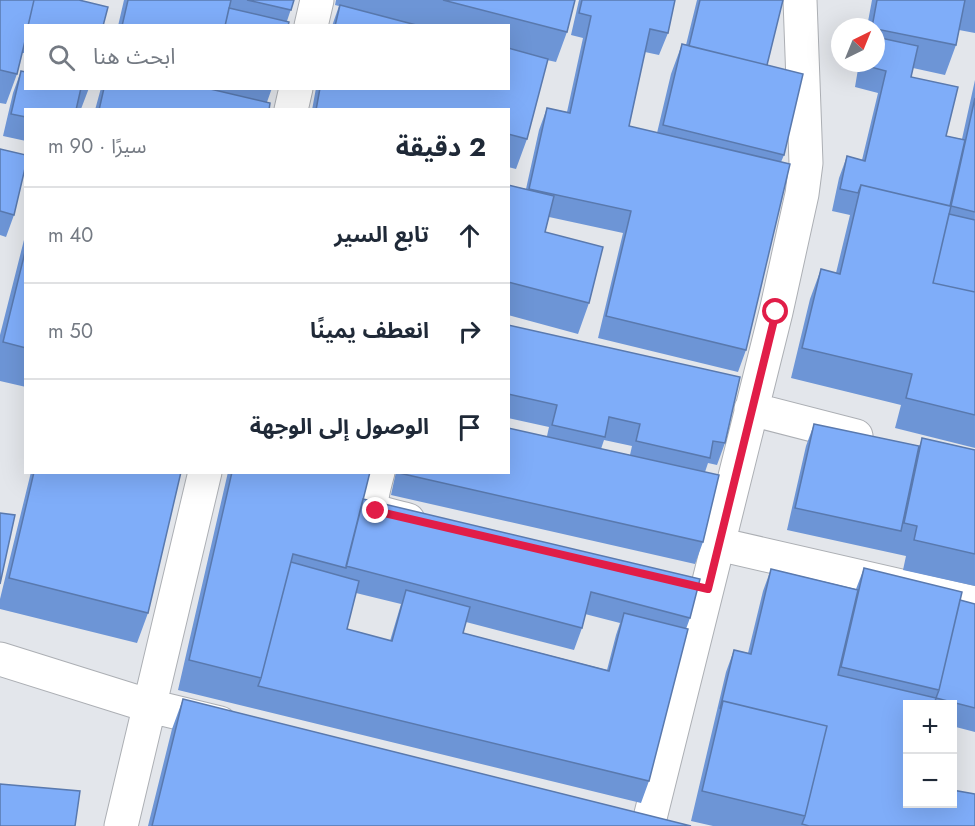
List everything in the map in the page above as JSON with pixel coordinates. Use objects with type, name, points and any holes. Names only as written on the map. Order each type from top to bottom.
[{"type":"street","points":[[311,24],[317,0]]},
{"type":"street","points":[[634,825],[708,589],[776,312],[802,194],[806,163],[800,0]]},
{"type":"street","points":[[291,108],[296,90]]},
{"type":"street","points":[[723,381],[754,399],[885,443]]},
{"type":"street","points":[[121,826],[205,474]]},
{"type":"street","points":[[378,474],[371,500],[372,506],[378,513],[440,527]]},
{"type":"street","points":[[718,544],[975,603]]},
{"type":"street","points":[[673,580],[708,589]]},
{"type":"street","points":[[0,659],[150,706],[254,731]]},
{"type":"building","points":[[0,0],[34,0],[28,24],[24,24],[24,45],[17,74],[0,70]]},
{"type":"building","points":[[34,0],[79,0],[108,7],[104,24],[28,24]]},
{"type":"building","points":[[128,0],[231,0],[225,24],[122,24]]},
{"type":"building","points":[[247,0],[294,0],[291,10]]},
{"type":"building","points":[[443,0],[575,0],[567,32]]},
{"type":"building","points":[[582,0],[675,0],[668,33],[650,29],[629,126],[790,164],[746,350],[606,316],[631,211],[529,189],[547,108],[570,113],[591,16],[579,13]]},
{"type":"building","points":[[700,0],[783,0],[767,65],[689,46]]},
{"type":"building","points":[[877,0],[965,0],[956,45],[885,31],[885,18],[874,18]]},
{"type":"building","points":[[340,5],[412,24],[335,24]]},
{"type":"building","points":[[229,8],[289,22],[288,24],[225,24]]},
{"type":"building","points":[[885,39],[918,46],[911,77],[958,87],[946,136],[965,140],[950,206],[861,185],[858,193],[840,189],[847,156],[865,161],[886,71]]},
{"type":"building","points":[[682,44],[803,74],[784,155],[663,125]]},
{"type":"building","points":[[510,49],[548,59],[527,139],[510,135],[510,108],[316,108],[320,90],[510,90]]},
{"type":"building","points":[[21,71],[24,72],[24,90],[81,90],[76,108],[24,108],[24,117],[11,114]]},
{"type":"building","points":[[104,90],[215,90],[270,103],[269,108],[99,108]]},
{"type":"building","points":[[975,98],[975,212],[951,206]]},
{"type":"building","points":[[0,149],[24,155],[24,172],[14,215],[0,211]]},
{"type":"building","points":[[510,185],[554,196],[545,232],[603,247],[589,303],[510,283]]},
{"type":"building","points":[[861,185],[951,206],[933,283],[975,292],[975,415],[906,398],[912,374],[802,348],[821,269],[840,274]]},
{"type":"building","points":[[949,214],[975,220],[975,292],[933,283]]},
{"type":"building","points":[[24,256],[24,347],[3,342]]},
{"type":"building","points":[[510,325],[740,377],[725,443],[713,441],[710,458],[636,441],[640,424],[609,417],[605,437],[552,425],[557,405],[510,394]]},
{"type":"building","points":[[814,424],[919,446],[901,531],[795,508]]},
{"type":"building","points":[[510,428],[719,475],[703,542],[403,474],[510,474]]},
{"type":"building","points":[[922,438],[975,450],[975,554],[914,540],[917,526],[904,523]]},
{"type":"building","points":[[34,474],[181,474],[148,613],[9,578]]},
{"type":"building","points":[[232,474],[370,474],[346,568],[293,554],[261,678],[189,660]]},
{"type":"building","points":[[363,499],[700,579],[690,618],[591,592],[582,628],[346,566]]},
{"type":"building","points":[[0,513],[15,515],[0,584]]},
{"type":"building","points":[[291,562],[359,581],[347,629],[392,641],[406,590],[470,607],[463,633],[609,671],[624,613],[688,629],[649,781],[258,686]]},
{"type":"building","points":[[864,568],[962,592],[939,690],[841,667]]},
{"type":"building","points":[[771,569],[858,590],[838,675],[936,698],[935,700],[903,700],[903,808],[957,808],[957,791],[975,794],[975,826],[809,826],[802,824],[827,726],[723,701],[720,709],[734,650],[751,654]]},
{"type":"building","points":[[960,600],[975,604],[975,708],[957,703],[957,700],[936,698]]},
{"type":"building","points":[[183,699],[691,826],[152,826]]},
{"type":"building","points":[[723,701],[827,726],[805,816],[702,791]]},
{"type":"building","points":[[0,784],[80,791],[75,826],[0,826]]},
{"type":"route","points":[[376,511],[708,589],[776,312]]}]
